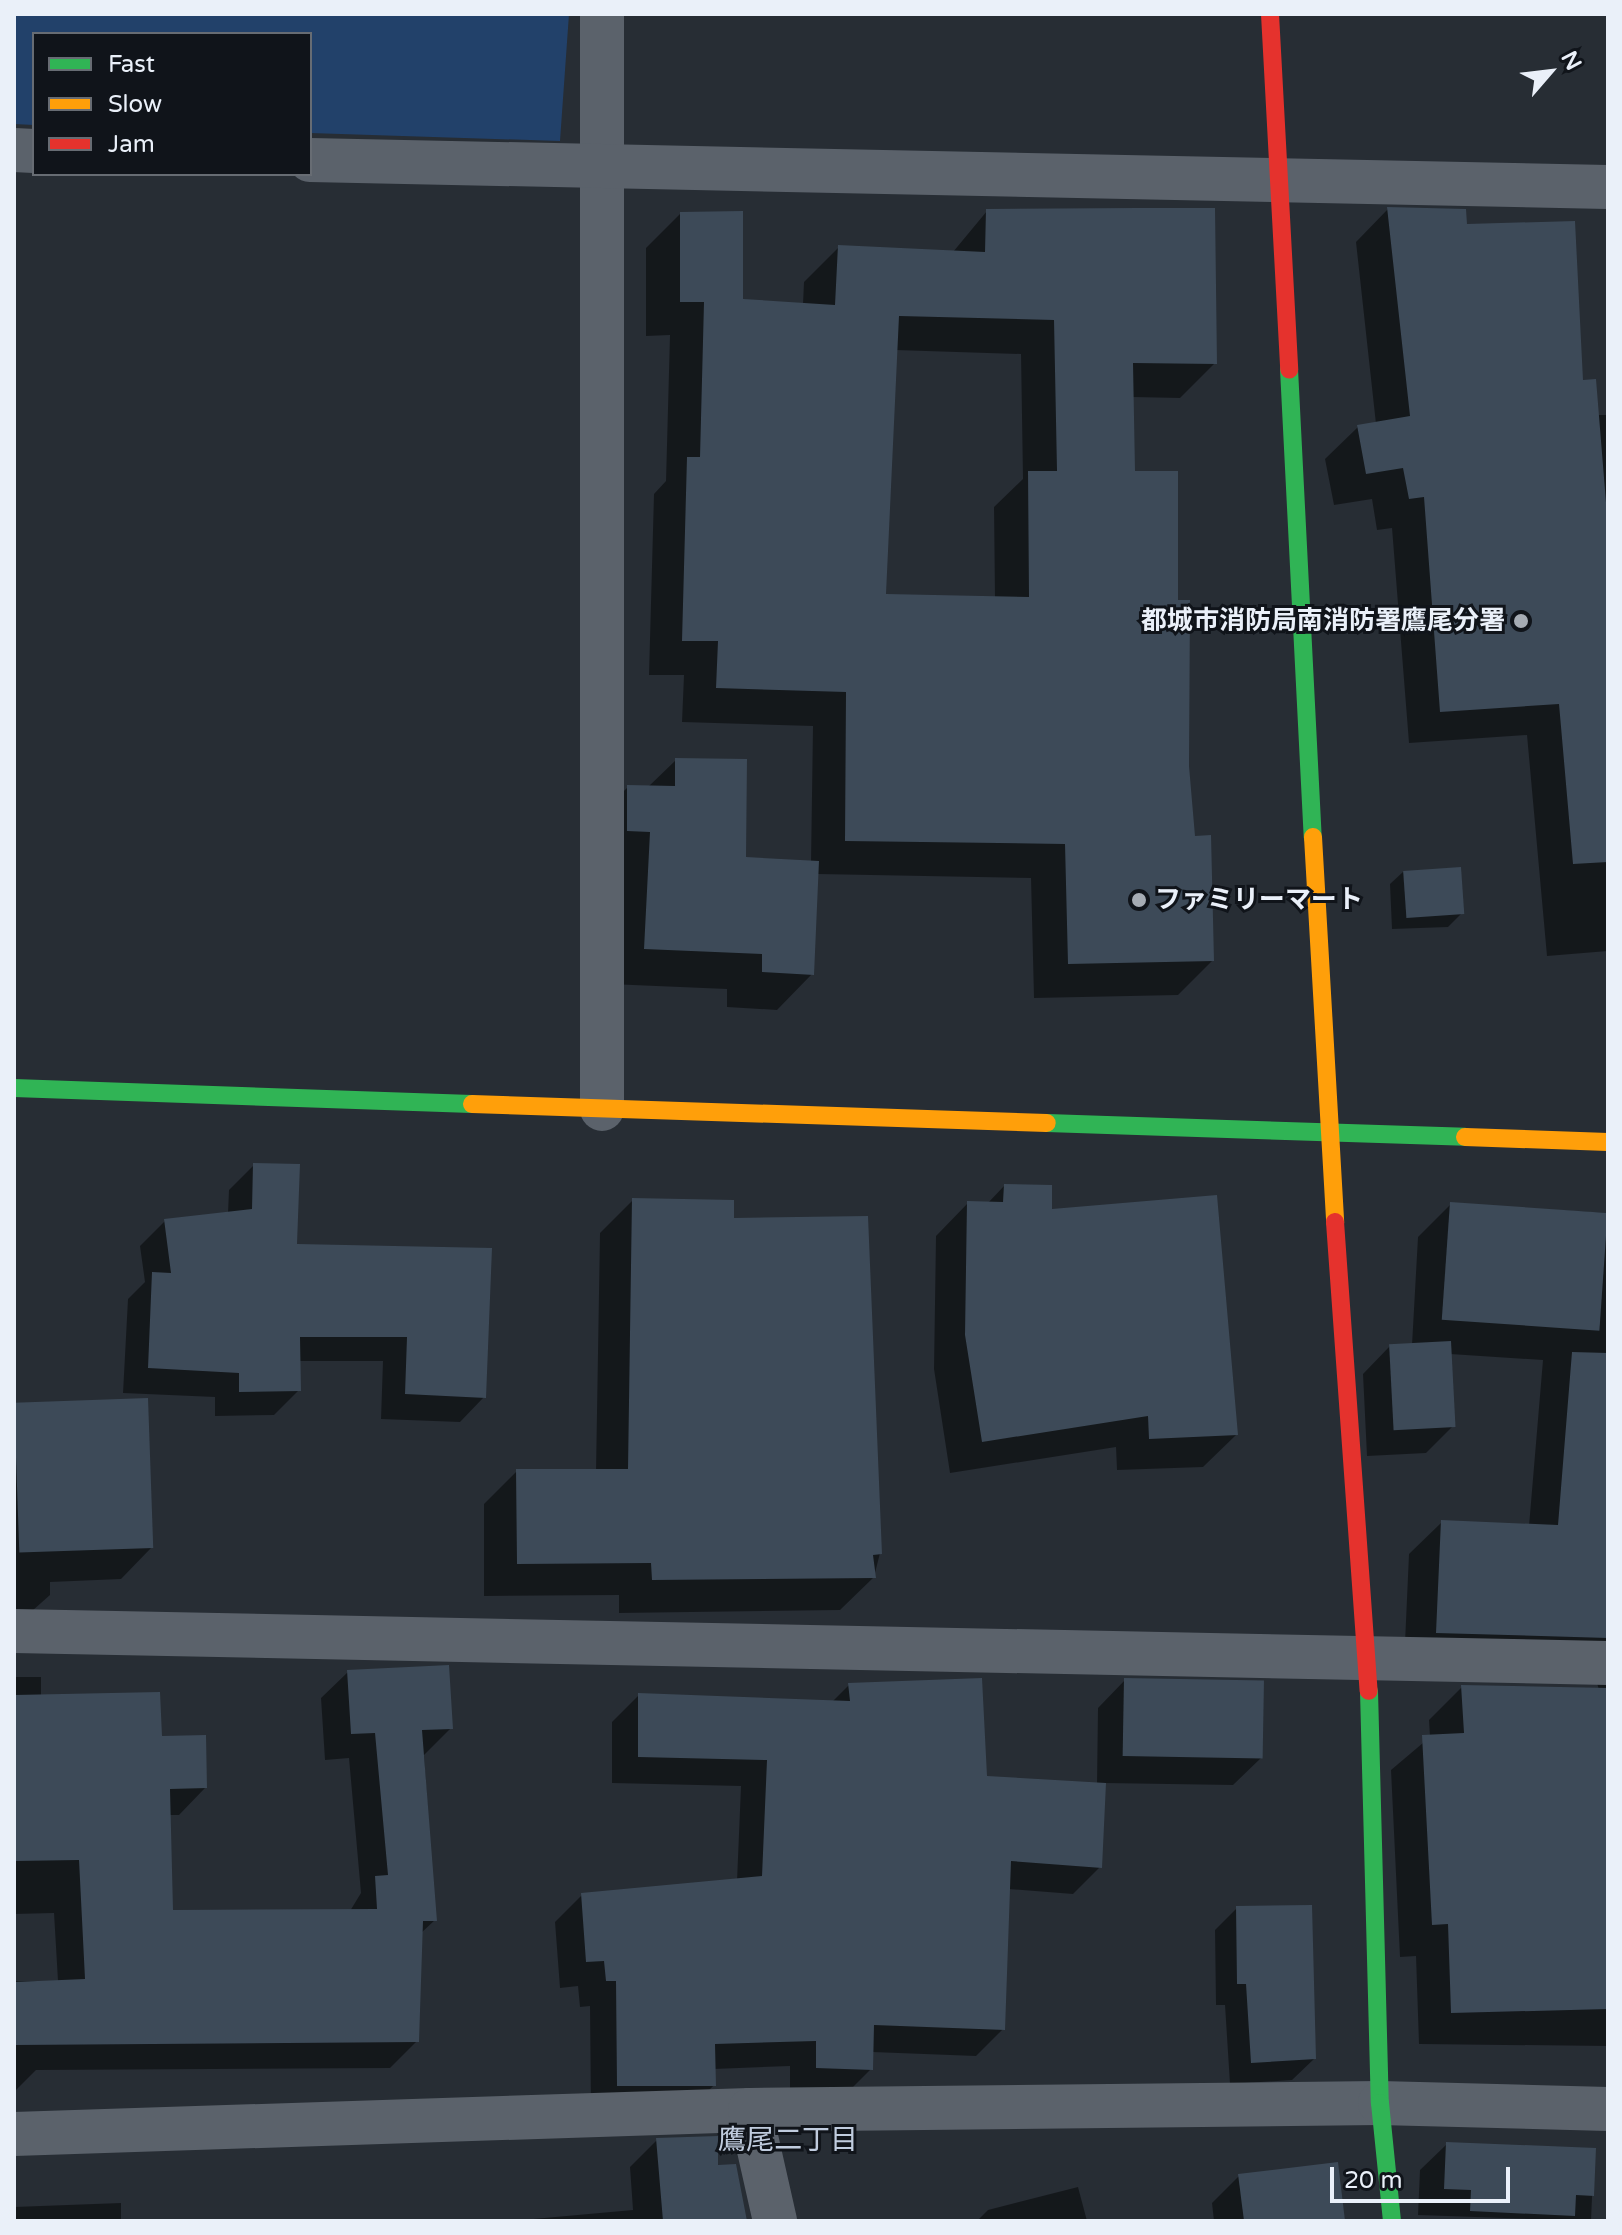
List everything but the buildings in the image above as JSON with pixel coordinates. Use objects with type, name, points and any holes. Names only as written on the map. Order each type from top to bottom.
[{"type":"street","points":[[602,14],[597,170],[602,1109]]},
{"type":"street","points":[[1270,14],[1329,1136],[1368,1655],[1380,2103],[1392,2221]]},
{"type":"street","points":[[312,160],[597,170],[1280,185],[1608,187]]},
{"type":"street","points":[[14,1088],[1329,1136],[1608,1142]]},
{"type":"street","points":[[14,1631],[1368,1655],[1608,1663]]},
{"type":"street","points":[[14,2134],[750,2110],[1380,2103],[1608,2109]]},
{"type":"street","points":[[750,2110],[775,2221]]},
{"type":"shaded area","points":[[14,14],[569,14],[560,141],[312,133],[312,32],[32,32],[32,125],[14,124]]},
{"type":"traffic: fast","points":[[1289,369],[1313,837]]},
{"type":"traffic: fast","points":[[14,1088],[472,1104]]},
{"type":"traffic: fast","points":[[1047,1123],[1465,1137]]},
{"type":"traffic: fast","points":[[1369,1691],[1380,2103],[1392,2221]]},
{"type":"traffic: slow","points":[[1313,837],[1335,1222]]},
{"type":"traffic: slow","points":[[472,1104],[1047,1123]]},
{"type":"traffic: slow","points":[[1465,1137],[1608,1142]]},
{"type":"traffic: jam","points":[[1270,14],[1289,369]]},
{"type":"traffic: jam","points":[[1335,1222],[1369,1691]]},
{"type":"place","name":"都城市消防局南消防署鷹尾分署","points":[[1521,621]]},
{"type":"place","name":"ファミリーマート","points":[[1139,900]]},
{"type":"district","name":"鷹尾二丁目","points":[[788,2140]]}]
